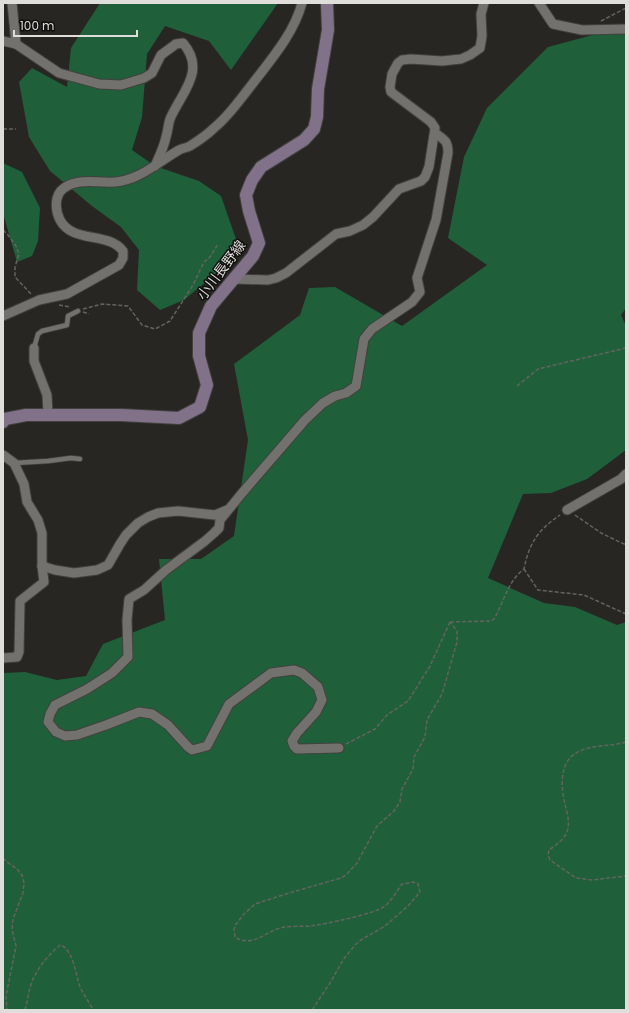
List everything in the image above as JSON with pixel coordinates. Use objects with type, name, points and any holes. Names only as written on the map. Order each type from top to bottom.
[{"type":"main road","name":"小川長野線","points":[[4,419],[26,415],[48,414],[121,415],[179,418],[200,407],[207,385],[199,356],[199,333],[211,306],[253,256],[259,243],[248,211],[246,195],[252,180],[261,167],[304,140],[314,129],[317,117],[318,89],[328,30],[327,3]]},
{"type":"street","points":[[12,3],[16,44]]},
{"type":"street","points":[[3,316],[37,301],[67,294],[119,265],[123,258],[123,251],[116,244],[74,234],[60,221],[56,203],[60,191],[77,182],[115,182],[132,178],[155,166],[180,150],[189,147],[215,128],[235,106],[283,44],[302,3]]},
{"type":"street","points":[[234,279],[268,280],[286,273],[336,234],[350,231],[363,225],[399,189],[425,177],[429,167],[436,128],[432,122],[391,92],[390,87],[392,74],[398,63],[402,60],[411,59],[442,62],[461,59],[475,52],[480,48],[481,43],[481,14],[484,3]]},
{"type":"street","points":[[540,3],[553,24],[582,30],[626,29]]},
{"type":"street","points":[[3,41],[16,44],[59,73],[99,84],[121,85],[152,74],[161,55],[176,44],[183,43],[190,51],[193,69],[189,86],[170,120],[166,138],[155,166]]},
{"type":"street","points":[[339,748],[297,748],[294,746],[292,740],[316,712],[322,700],[318,687],[302,673],[294,670],[271,673],[229,704],[207,746],[199,749],[192,750],[168,725],[152,714],[139,712],[99,728],[76,735],[65,736],[56,732],[48,722],[55,704],[87,689],[120,666],[128,657],[127,620],[129,598],[144,590],[166,570],[205,542],[219,528],[220,520],[229,509],[310,415],[329,398],[346,393],[356,386],[366,334],[412,302],[420,292],[416,278],[436,220],[448,153],[448,144],[435,133]]},
{"type":"street","points":[[34,348],[34,361],[47,395],[48,414]]},
{"type":"street","points":[[3,455],[14,463],[24,484],[27,502],[38,520],[42,533],[42,566],[44,582],[20,601],[19,652],[17,657],[3,658]]},
{"type":"street","points":[[566,510],[616,482],[626,474]]},
{"type":"street","points":[[42,566],[74,573],[97,570],[108,565],[126,535],[138,523],[148,517],[158,513],[178,511],[215,515],[229,509]]},
{"type":"lane","points":[[34,348],[38,334],[42,331],[67,325],[68,316],[78,310]]},
{"type":"lane","points":[[14,463],[71,458],[80,459]]},
{"type":"path","points":[[596,23],[626,8]]},
{"type":"path","points":[[3,129],[16,129]]},
{"type":"path","points":[[3,230],[8,234],[16,246],[19,254],[15,267],[15,277],[37,301]]},
{"type":"path","points":[[78,310],[102,304],[128,306],[142,325],[155,329],[170,321],[193,285],[204,262],[210,257],[218,244]]},
{"type":"path","points":[[54,304],[73,307],[89,314]]},
{"type":"path","points":[[517,386],[538,369],[626,348]]},
{"type":"path","points":[[450,622],[491,621],[494,619],[508,587],[517,575],[524,569],[530,545],[550,522],[566,510],[601,533],[626,545]]},
{"type":"path","points":[[524,569],[538,590],[584,595],[626,614]]},
{"type":"path","points":[[339,748],[375,729],[387,715],[408,701],[430,666],[450,622]]},
{"type":"path","points":[[312,1010],[343,960],[355,945],[386,926],[408,906],[420,892],[418,884],[413,882],[402,884],[385,906],[369,912],[329,923],[279,928],[254,940],[245,942],[241,941],[235,936],[234,930],[236,924],[249,908],[255,904],[332,881],[346,875],[357,862],[377,826],[394,811],[400,802],[402,789],[412,769],[414,757],[425,737],[427,720],[442,694],[457,642],[457,631],[450,622]]},
{"type":"path","points":[[626,742],[617,745],[587,748],[574,754],[567,762],[562,783],[568,828],[563,839],[549,850],[548,855],[550,860],[576,878],[592,880],[626,876]]},
{"type":"path","points":[[3,858],[17,869],[22,875],[24,883],[23,893],[13,919],[12,930],[16,946],[6,996],[7,1010]]},
{"type":"path","points":[[25,1010],[30,988],[35,976],[44,961],[60,945],[63,946],[70,954],[80,986],[93,1010]]},
{"type":"green space","points":[[100,3],[278,3],[231,70],[209,41],[165,26],[147,54],[142,117],[132,150],[155,166],[199,181],[221,196],[236,239],[227,264],[184,300],[160,310],[137,290],[139,250],[121,227],[92,206],[50,171],[29,137],[19,82],[32,68],[67,87],[71,48]]},
{"type":"green space","points":[[626,26],[626,308],[621,315],[626,326],[626,450],[587,479],[551,493],[523,494],[488,578],[544,603],[575,607],[617,625],[626,622],[626,1010],[3,1010],[3,673],[25,672],[57,680],[86,676],[103,644],[165,620],[159,559],[201,559],[234,536],[248,440],[234,364],[300,315],[309,288],[335,287],[402,326],[487,265],[448,238],[464,157],[487,108],[548,47]]},
{"type":"green space","points":[[3,163],[22,172],[40,208],[38,241],[32,256],[17,262],[3,213]]}]
